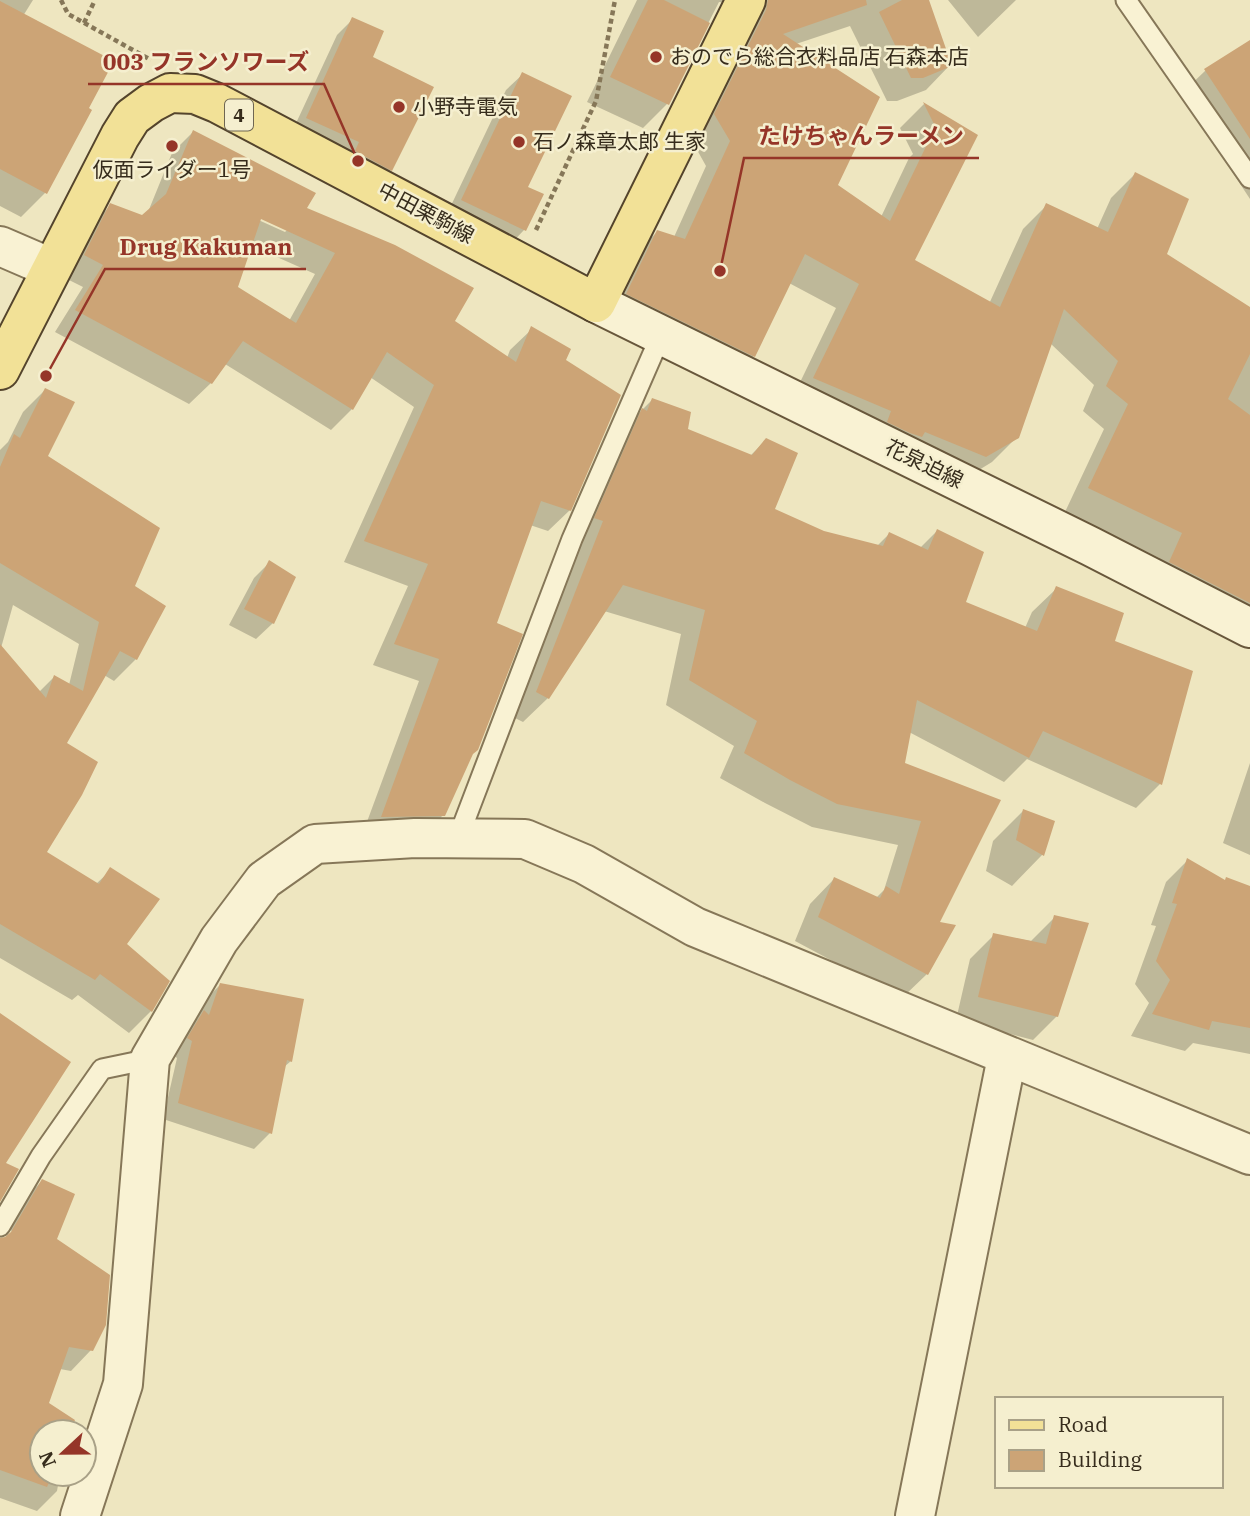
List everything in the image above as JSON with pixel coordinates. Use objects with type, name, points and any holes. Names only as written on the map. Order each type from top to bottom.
[{"type":"main road","points":[[596,303],[746,0]]},
{"type":"main road","name":"中田栗駒線","points":[[0,370],[120,136],[132,117],[170,93],[195,94],[217,103],[596,303]]},
{"type":"street","points":[[0,246],[51,268]]},
{"type":"street","name":"花泉迫線","points":[[596,303],[1090,546],[1250,628]]},
{"type":"street","points":[[80,1516],[123,1384],[150,1059],[219,940],[264,880],[315,844],[415,838],[525,839],[584,864],[695,927],[1250,1155]]},
{"type":"street","points":[[915,1516],[1007,1057]]},
{"type":"lane","points":[[1126,0],[1250,178]]},
{"type":"lane","points":[[458,838],[572,539],[661,335]]},
{"type":"lane","points":[[0,1226],[41,1156],[102,1069],[150,1059]]},
{"type":"path","points":[[61,0],[68,14],[155,62]]},
{"type":"path","points":[[83,23],[95,0]]},
{"type":"path","points":[[521,263],[596,101],[615,0]]},
{"type":"building","points":[[648,0],[664,0],[710,23],[669,105],[610,77]]},
{"type":"building","points":[[768,0],[866,0],[867,5],[783,34],[880,97],[838,185],[890,221],[933,132],[940,136],[923,102],[978,135],[915,260],[1000,307],[1046,203],[1108,232],[1135,172],[1189,199],[1167,254],[1250,307],[1250,354],[1228,399],[1250,415],[1250,603],[1169,562],[1182,533],[1088,488],[1128,404],[1106,386],[1118,361],[1064,309],[1019,438],[986,457],[925,432],[922,437],[910,433],[887,422],[891,411],[813,378],[859,284],[805,254],[755,357],[626,294],[657,230],[685,239],[730,141],[714,114],[766,10]]},
{"type":"building","points":[[902,0],[929,0],[952,66],[923,78],[911,78],[879,12]]},
{"type":"building","points":[[0,1],[114,61],[89,108],[92,110],[47,194],[0,169]]},
{"type":"building","points":[[352,17],[384,31],[373,57],[434,87],[392,171],[355,151],[359,142],[306,118]]},
{"type":"building","points":[[1250,40],[1250,139],[1204,69]]},
{"type":"building","name":"石ノ森章太郎 生家","points":[[522,72],[572,96],[528,187],[544,194],[526,231],[461,200]]},
{"type":"building","points":[[193,130],[316,193],[307,208],[395,245],[474,288],[455,321],[516,362],[531,326],[571,349],[566,360],[621,395],[571,511],[541,501],[497,623],[523,634],[478,750],[473,754],[445,816],[381,817],[439,659],[394,644],[428,564],[364,541],[434,385],[387,352],[353,410],[243,341],[212,384],[75,310],[103,265],[84,255],[110,203],[142,215],[166,194]],"holes":[[[261,219],[335,253],[296,323],[238,287]]]},
{"type":"building","points":[[45,388],[75,402],[48,456],[160,528],[135,586],[166,606],[137,660],[120,651],[67,743],[98,762],[82,795],[47,852],[99,884],[110,867],[160,899],[127,944],[170,981],[152,1012],[100,974],[95,980],[0,924],[0,644],[46,698],[54,675],[83,691],[99,622],[0,563],[0,467],[14,434],[20,438]]},
{"type":"building","points":[[652,398],[691,412],[688,429],[752,455],[766,438],[798,453],[775,509],[824,531],[883,546],[889,532],[928,550],[937,529],[984,552],[966,602],[1037,631],[1056,586],[1124,613],[1115,641],[1193,671],[1162,785],[1043,731],[1029,758],[917,700],[905,763],[1001,800],[940,922],[956,925],[928,975],[818,917],[834,877],[880,898],[886,886],[899,894],[921,821],[837,804],[744,753],[757,721],[689,680],[705,610],[623,585],[549,699],[536,692],[603,521],[594,518],[642,408],[647,411]]},
{"type":"building","points":[[269,560],[296,577],[274,624],[244,609]]},
{"type":"building","points":[[1023,809],[1055,821],[1044,856],[1016,840]]},
{"type":"building","points":[[1187,858],[1225,880],[1226,877],[1250,886],[1250,1028],[1212,1021],[1209,1030],[1152,1014],[1170,980],[1156,961],[1177,904],[1172,903]]},
{"type":"building","points":[[1054,915],[1089,923],[1058,1017],[978,997],[993,933],[1046,944]]},
{"type":"building","points":[[220,983],[304,999],[292,1062],[287,1060],[272,1134],[178,1103],[192,1041],[187,1038],[204,1010],[209,1015]]},
{"type":"building","points":[[0,1013],[71,1062],[6,1163],[19,1169],[0,1202]]},
{"type":"building","points":[[42,1179],[75,1194],[57,1239],[110,1275],[106,1325],[93,1351],[69,1347],[49,1403],[72,1418],[28,1418],[28,1480],[0,1470],[0,1238],[11,1232]]},
{"type":"place","name":"おのでら総合衣料品店 石森本店","points":[[656,57]]},
{"type":"place","name":"小野寺電気","points":[[399,107]]},
{"type":"place","name":"石ノ森章太郎 生家","points":[[519,142]]},
{"type":"place","name":"仮面ライダー1号","points":[[172,146]]},
{"type":"place","name":"003 フランソワーズ","points":[[358,161]]},
{"type":"place","name":"たけちゃんラーメン","points":[[720,271]]},
{"type":"place","name":"Drug Kakuman","points":[[46,376]]}]
